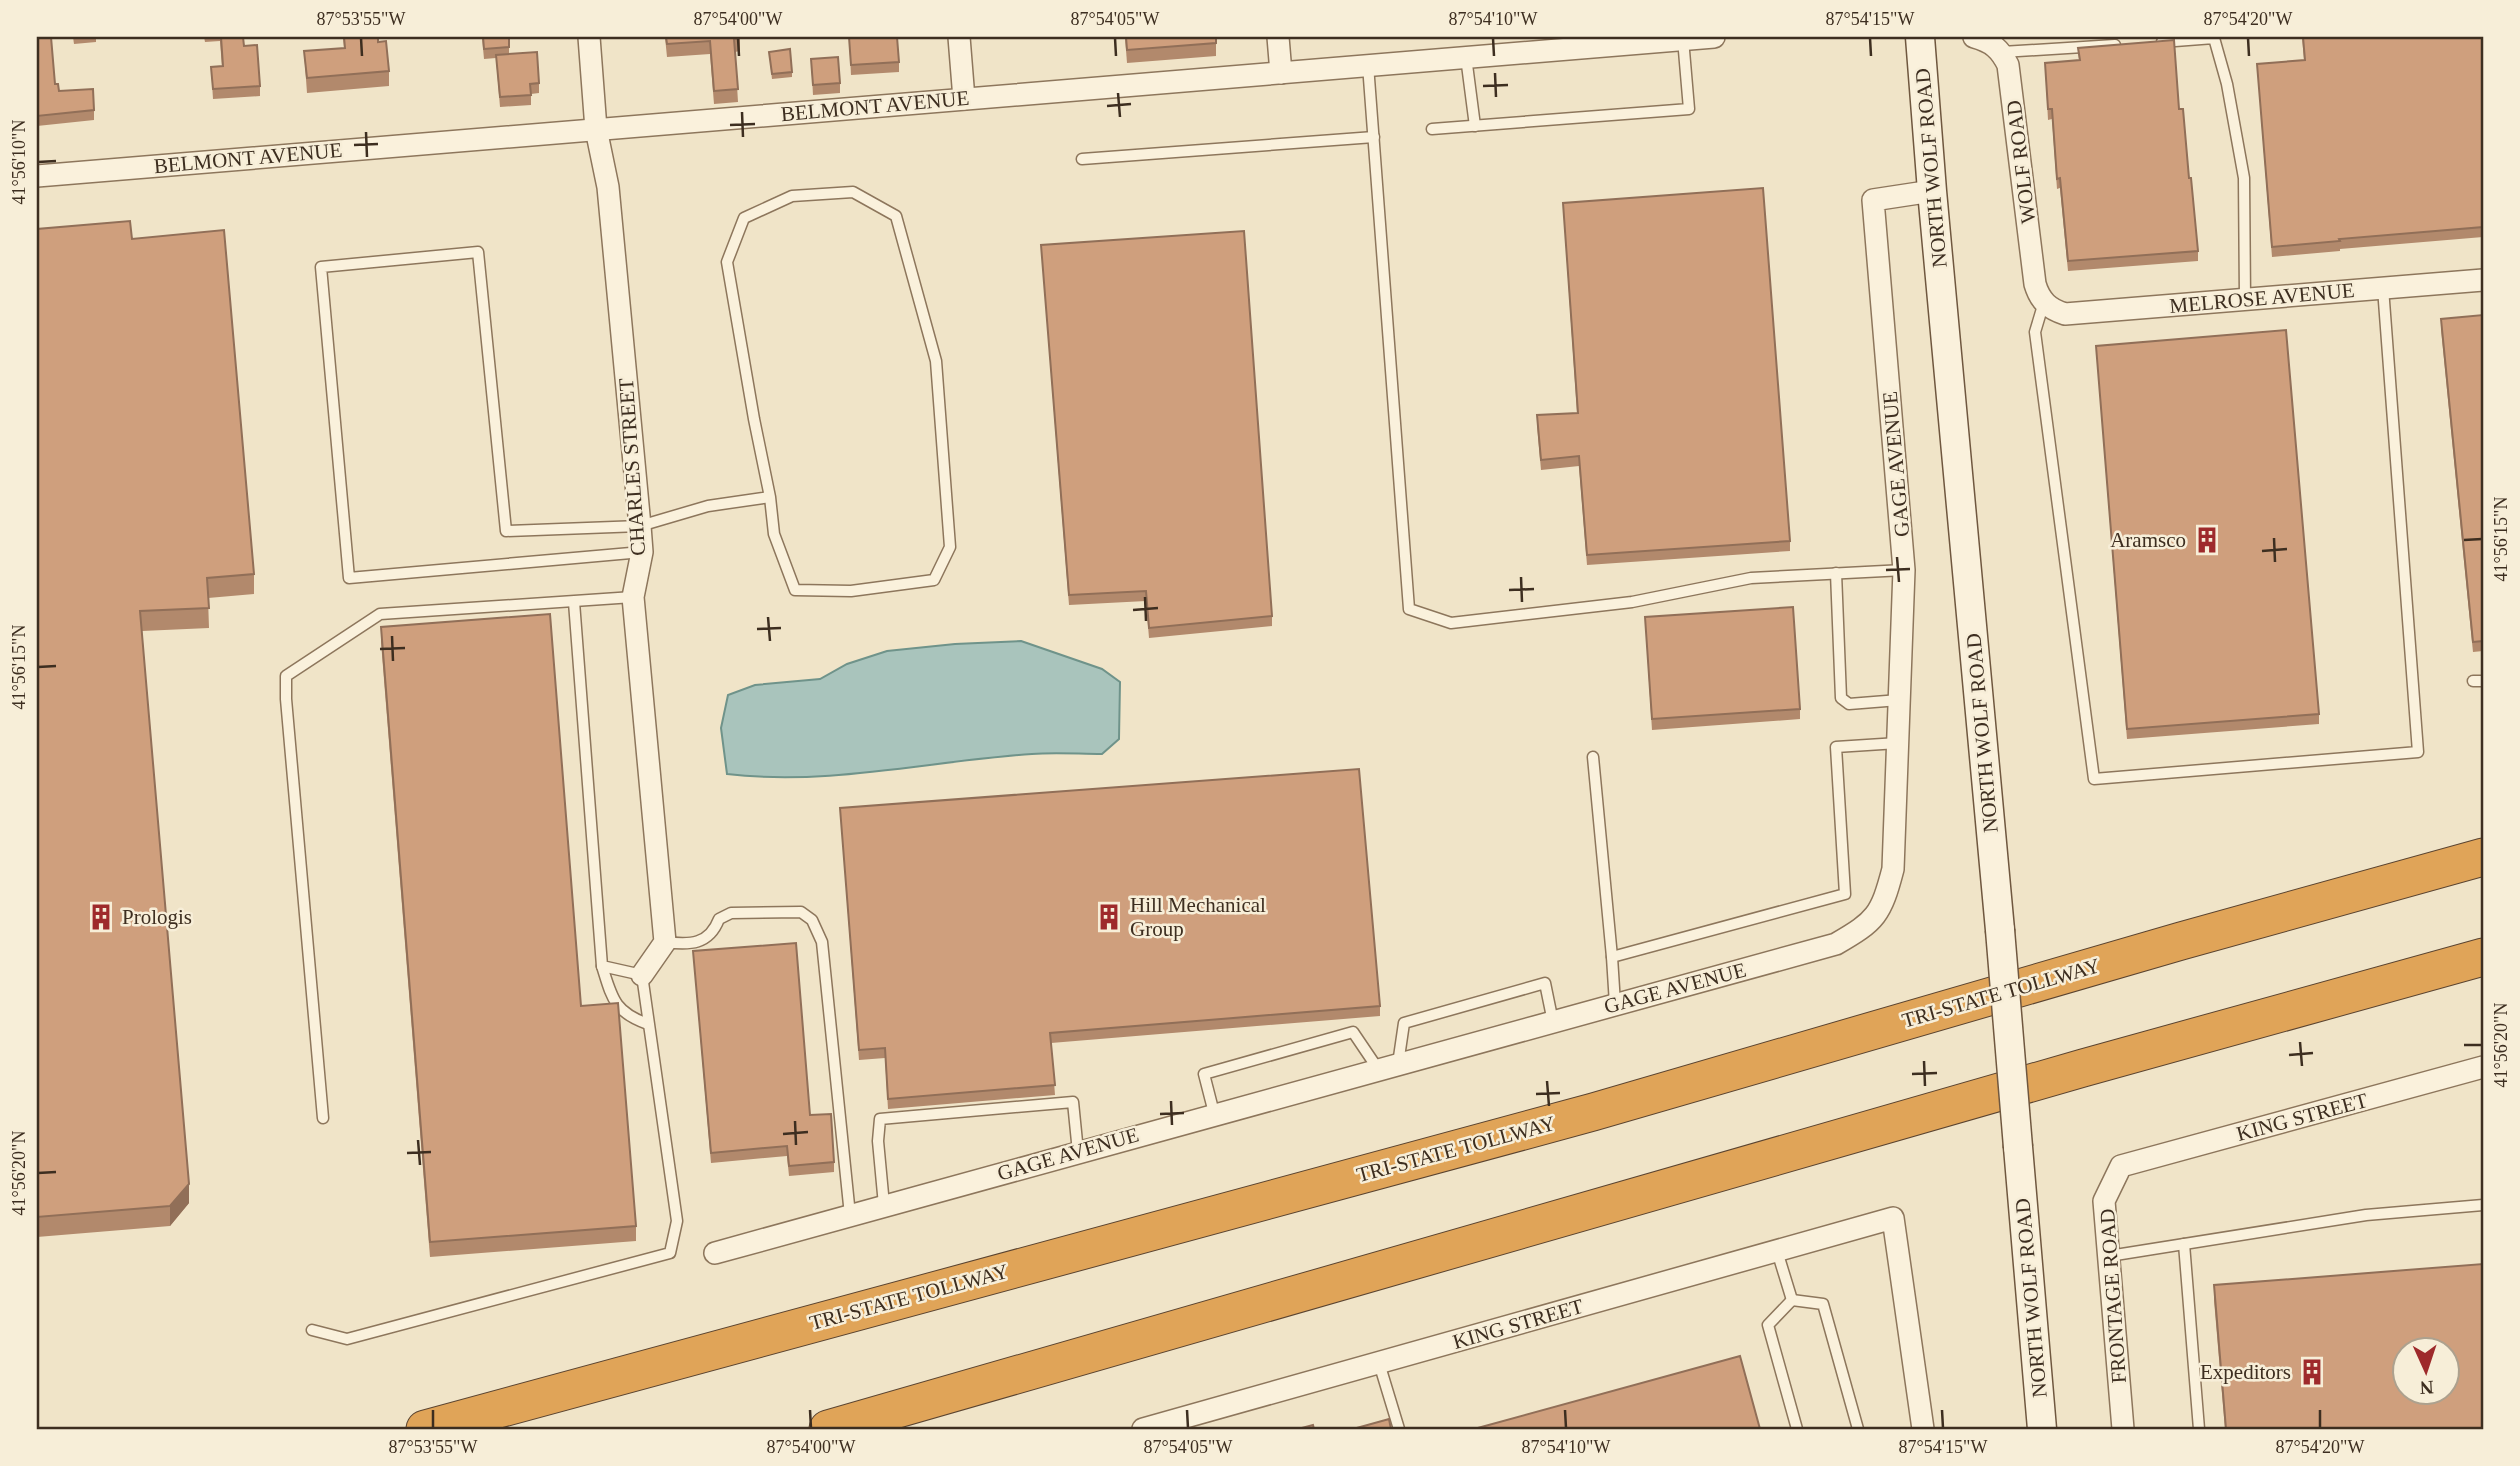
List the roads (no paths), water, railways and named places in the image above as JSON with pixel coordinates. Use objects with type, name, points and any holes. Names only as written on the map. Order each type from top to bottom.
[{"type":"highway","name":"TRI-STATE TOLLWAY","points":[[425,1429],[1580,1115],[2483,857]]},
{"type":"highway","points":[[828,1429],[2070,1072],[2483,957]]},
{"type":"main road","name":"NORTH WOLF ROAD","points":[[1920,37],[2042,1429]]},
{"type":"street","name":"CHARLES STREET","points":[[589,37],[596,130],[608,187],[640,526],[642,552],[633,597],[665,943]]},
{"type":"street","points":[[959,37],[964,99]]},
{"type":"street","points":[[1278,37],[1281,73]]},
{"type":"street","name":"BELMONT AVENUE","points":[[37,176],[1281,73],[1466,57],[1589,42],[1714,37]]},
{"type":"street","points":[[1974,37],[1987,41],[2001,52]]},
{"type":"street","name":"WOLF ROAD","points":[[2001,52],[2008,65],[2012,88],[2035,284],[2044,302]]},
{"type":"street","name":"GAGE AVENUE","points":[[715,1252],[1836,944],[1868,926],[1885,899],[1893,869],[1904,570],[1873,200],[1932,191]]},
{"type":"street","name":"MELROSE AVENUE","points":[[2044,302],[2053,310],[2065,314],[2483,280]]},
{"type":"street","points":[[642,975],[665,943]]},
{"type":"street","name":"KING STREET","points":[[2121,1166],[2483,1067]]},
{"type":"street","name":"FRONTAGE ROAD","points":[[2121,1166],[2104,1201],[2123,1429]]},
{"type":"street","name":"KING STREET","points":[[1143,1429],[1165,1426],[1893,1218],[1923,1429]]},
{"type":"lane","points":[[2147,43],[2214,38],[2227,84],[2244,178],[2245,299]]},
{"type":"lane","points":[[1432,129],[1689,109],[1683,39]]},
{"type":"lane","points":[[2001,52],[2121,45]]},
{"type":"lane","points":[[1466,57],[1475,126]]},
{"type":"lane","points":[[1368,65],[1409,609],[1451,623],[1632,602],[1751,578],[1904,570]]},
{"type":"lane","points":[[1082,159],[1374,137]]},
{"type":"lane","points":[[853,192],[896,216],[936,361],[950,547],[934,580],[851,591],[795,590],[774,534],[771,497],[754,419],[727,262],[744,218],[792,196],[853,192]]},
{"type":"lane","points":[[642,552],[349,578],[321,267],[478,252],[506,531],[640,526],[708,506],[771,497]]},
{"type":"lane","points":[[2044,302],[2035,332],[2094,779],[2417,752],[2383,288]]},
{"type":"lane","points":[[1836,573],[1841,698],[1849,704],[1899,700]]},
{"type":"lane","points":[[323,1118],[286,676],[380,614],[633,597]]},
{"type":"lane","points":[[574,602],[602,966],[619,1010],[648,1024]]},
{"type":"lane","points":[[1612,957],[1844,894],[1836,747],[1898,743]]},
{"type":"lane","points":[[1593,757],[1615,1004]]},
{"type":"lane","points":[[665,943],[684,944],[702,939],[712,934],[719,919],[731,913],[801,912],[812,920],[822,942],[850,1215]]},
{"type":"lane","points":[[312,1330],[347,1339],[670,1253],[677,1221],[642,975],[602,966]]},
{"type":"lane","points":[[1214,1114],[1204,1074],[1353,1032],[1388,1067],[1404,1023],[1545,983],[1553,1021]]},
{"type":"lane","points":[[884,1205],[878,1141],[880,1119],[1073,1102],[1078,1152]]},
{"type":"lane","points":[[2109,1256],[2366,1215],[2483,1205]]},
{"type":"lane","points":[[2184,1244],[2199,1429]]},
{"type":"lane","points":[[1777,1251],[1792,1300]]},
{"type":"lane","points":[[1792,1300],[1768,1325],[1797,1429]]},
{"type":"lane","points":[[1792,1300],[1823,1304],[1858,1429]]},
{"type":"lane","points":[[1379,1363],[1399,1429]]},
{"type":"water","points":[[1021,641],[1102,669],[1120,682],[1119,739],[1102,754],[1058,753],[994,757],[841,775],[765,777],[727,774],[721,728],[728,695],[755,685],[820,679],[847,664],[887,651]]},
{"type":"place","name":"Aramsco","points":[[2207,540]]},
{"type":"place","name":"Prologis","points":[[101,917]]},
{"type":"place","name":"Hill Mechanical Group","points":[[1109,917]]},
{"type":"place","name":"Expeditors","points":[[2312,1372]]}]
